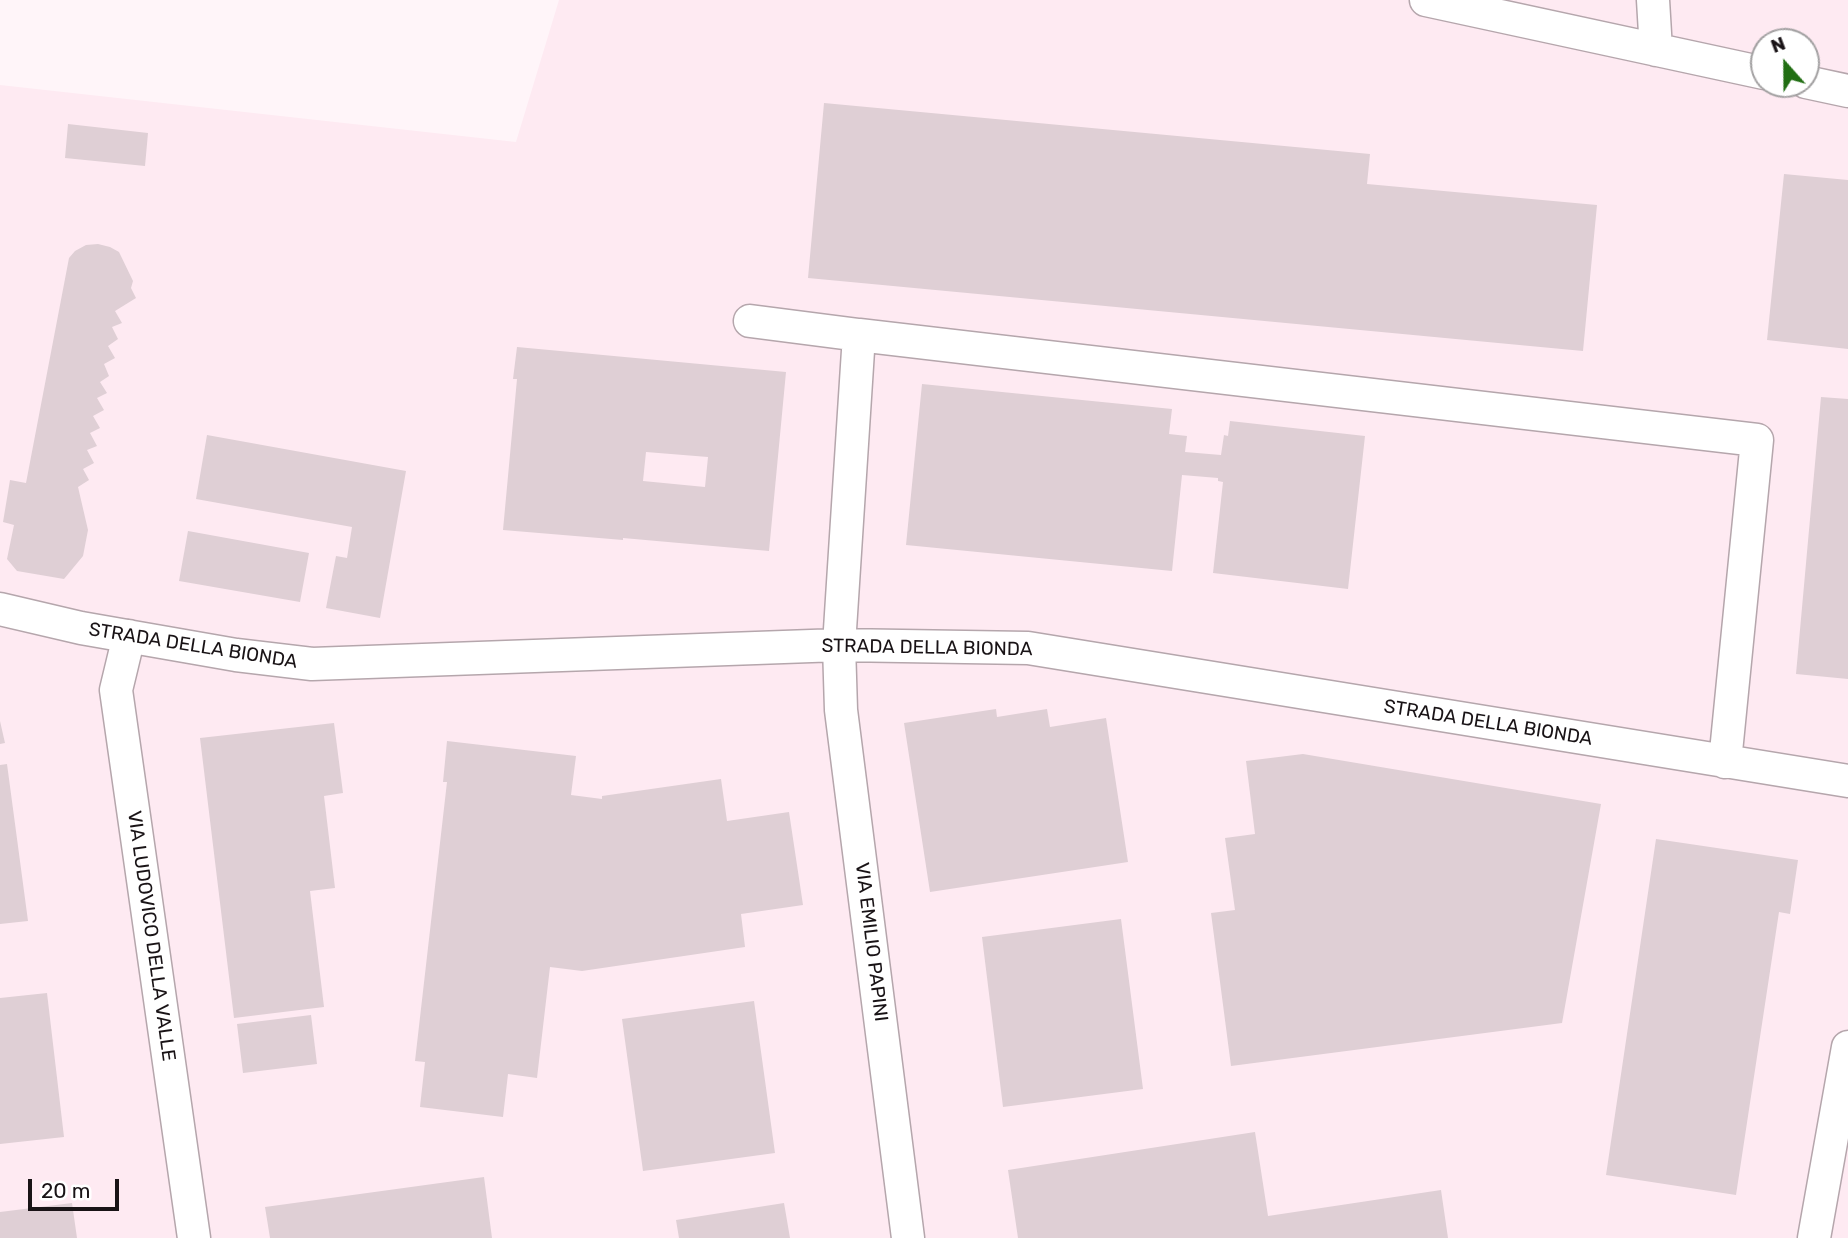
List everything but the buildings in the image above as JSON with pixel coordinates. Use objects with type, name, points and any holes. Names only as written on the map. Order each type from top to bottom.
[{"type":"street","points":[[1426,0],[1750,70]]},
{"type":"street","points":[[1653,0],[1656,50]]},
{"type":"street","points":[[1820,85],[1848,92]]},
{"type":"street","points":[[750,321],[1757,440],[1725,762]]},
{"type":"street","name":"VIA EMILIO PAPINI","points":[[859,335],[839,646],[841,710],[908,1238]]},
{"type":"street","name":"STRADA DELLA BIONDA","points":[[0,609],[81,628],[236,655],[312,664],[839,646],[1028,648],[1848,781]]},
{"type":"street","name":"VIA LUDOVICO DELLA VALLE","points":[[129,636],[116,690],[194,1238]]},
{"type":"street","points":[[1814,1238],[1848,1047]]},
{"type":"shaded area","points":[[559,0],[1848,0],[1848,1238],[0,1238],[0,85],[516,142]]}]
